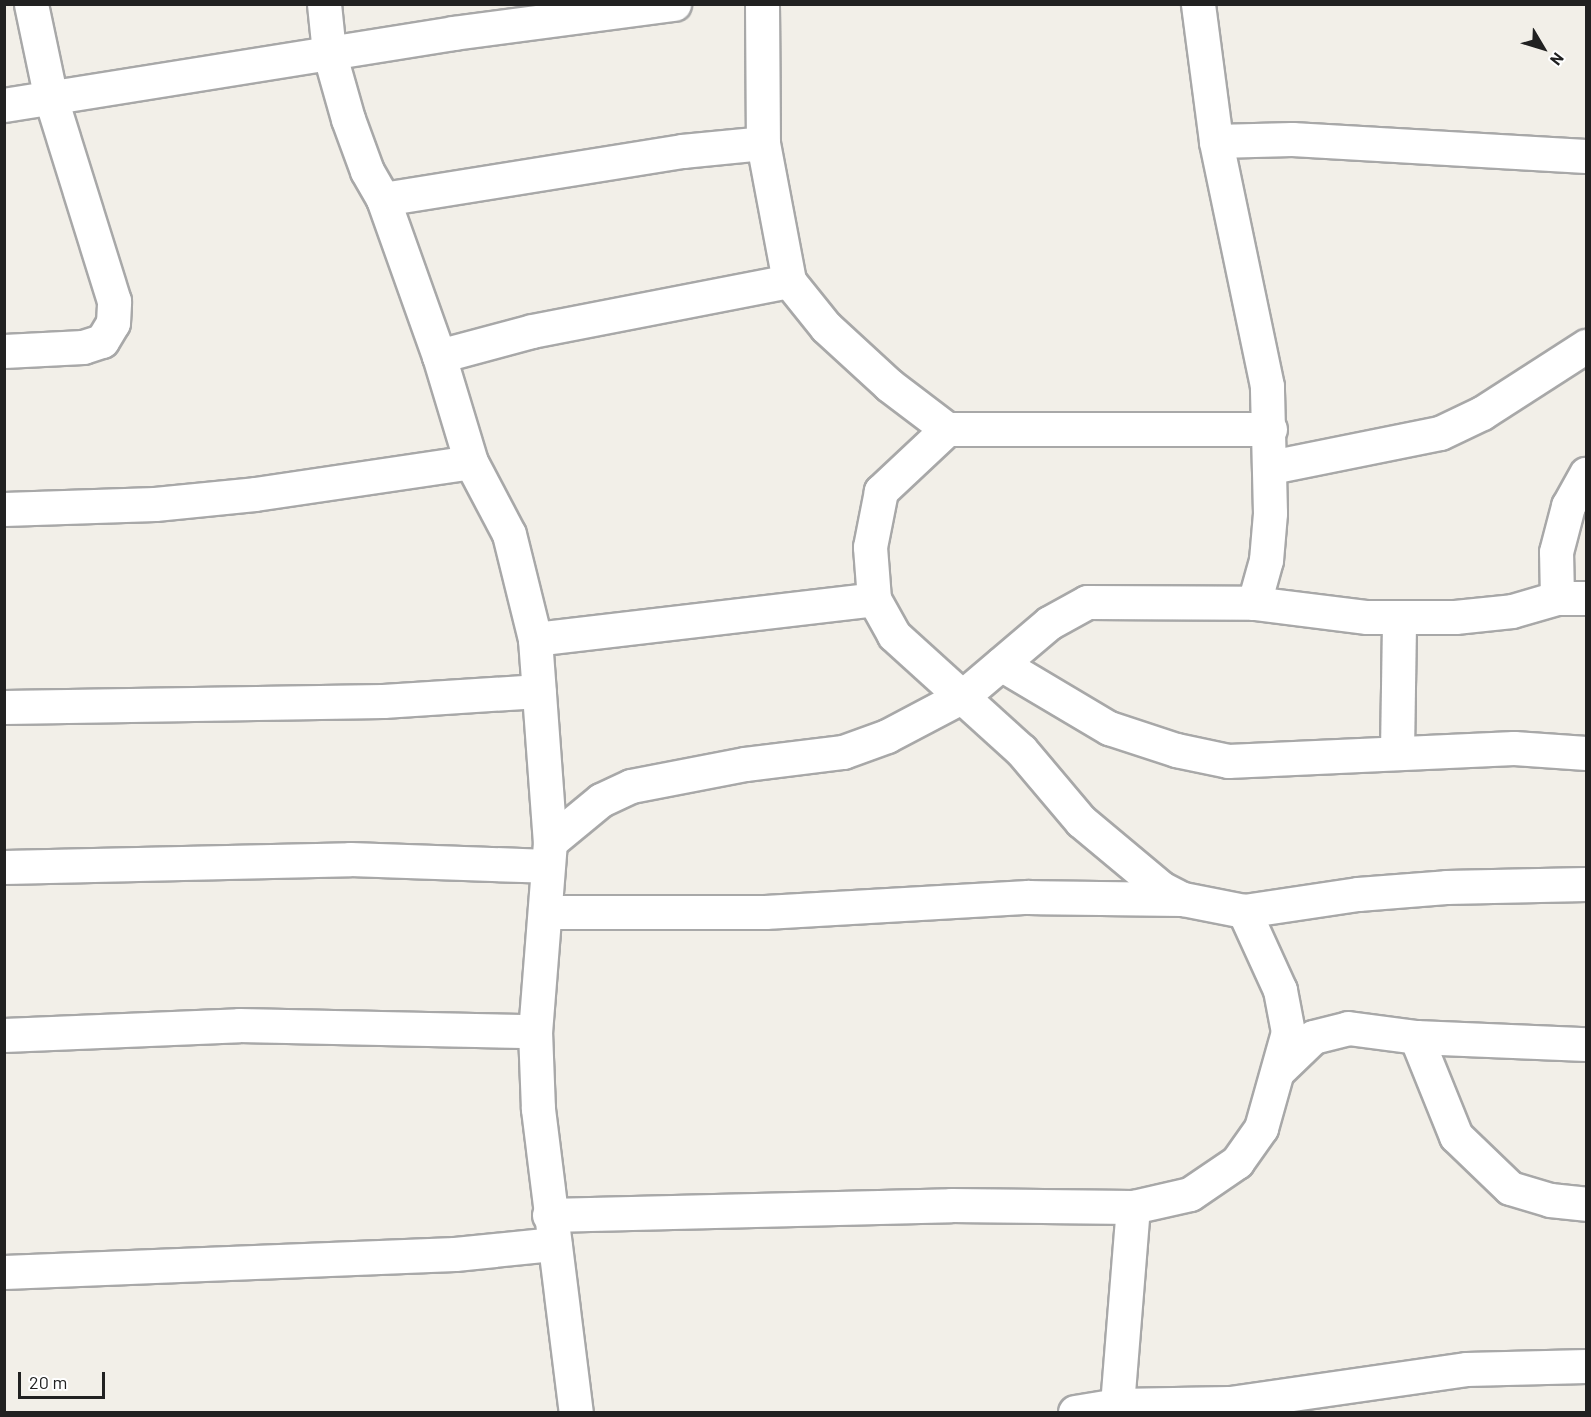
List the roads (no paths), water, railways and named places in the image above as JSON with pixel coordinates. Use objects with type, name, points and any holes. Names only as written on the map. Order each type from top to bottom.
[{"type":"street","points":[[4,351],[82,347],[102,341],[113,323],[114,301],[51,99],[31,4]]},
{"type":"street","points":[[324,4],[329,52],[348,119],[367,171],[383,199],[439,356],[471,462],[509,534],[535,639],[548,854],[535,1030],[551,1229],[576,1413]]},
{"type":"street","points":[[4,105],[329,52],[674,4]]},
{"type":"street","points":[[762,4],[763,143],[789,281],[826,327],[889,386],[947,429],[1270,429]]},
{"type":"street","points":[[1198,4],[1216,141],[1267,386],[1271,467],[1266,560],[1254,603]]},
{"type":"street","points":[[1216,141],[1292,139],[1587,156]]},
{"type":"street","points":[[383,199],[682,151],[763,143]]},
{"type":"street","points":[[439,356],[532,331],[789,281]]},
{"type":"street","points":[[1271,467],[1440,433],[1482,412],[1587,346]]},
{"type":"street","points":[[947,429],[881,491],[870,547],[874,599],[894,635],[1021,750],[1081,821],[1161,888],[1183,899]]},
{"type":"street","points":[[4,509],[188,501],[471,462]]},
{"type":"street","points":[[4,867],[548,854],[601,800],[631,786],[745,764],[843,752],[887,736],[963,696],[1049,623],[1087,602],[1254,603],[1399,618],[1455,617],[1512,610],[1572,598],[1556,552],[1568,506],[1587,474]]},
{"type":"street","points":[[535,639],[874,599]]},
{"type":"street","points":[[1396,751],[1399,618]]},
{"type":"street","points":[[1001,664],[1109,728],[1176,750],[1228,761],[1396,751],[1514,748],[1587,753]]},
{"type":"street","points":[[4,707],[383,701],[539,691]]},
{"type":"street","points":[[545,912],[765,912],[1028,897],[1183,899],[1244,911],[1283,903],[1446,886],[1587,884]]},
{"type":"street","points":[[4,1272],[444,1255],[551,1229],[951,1205],[1133,1207],[1190,1194],[1237,1162],[1261,1128],[1288,1032],[1280,990],[1244,911]]},
{"type":"street","points":[[4,1035],[239,1025],[535,1030]]},
{"type":"street","points":[[1279,1070],[1313,1037],[1348,1029],[1416,1037],[1587,1044]]},
{"type":"street","points":[[1416,1037],[1456,1136],[1510,1188],[1550,1200],[1587,1204]]},
{"type":"street","points":[[1117,1405],[1133,1207]]},
{"type":"street","points":[[1075,1413],[1117,1405],[1229,1408],[1466,1369],[1587,1366]]}]
